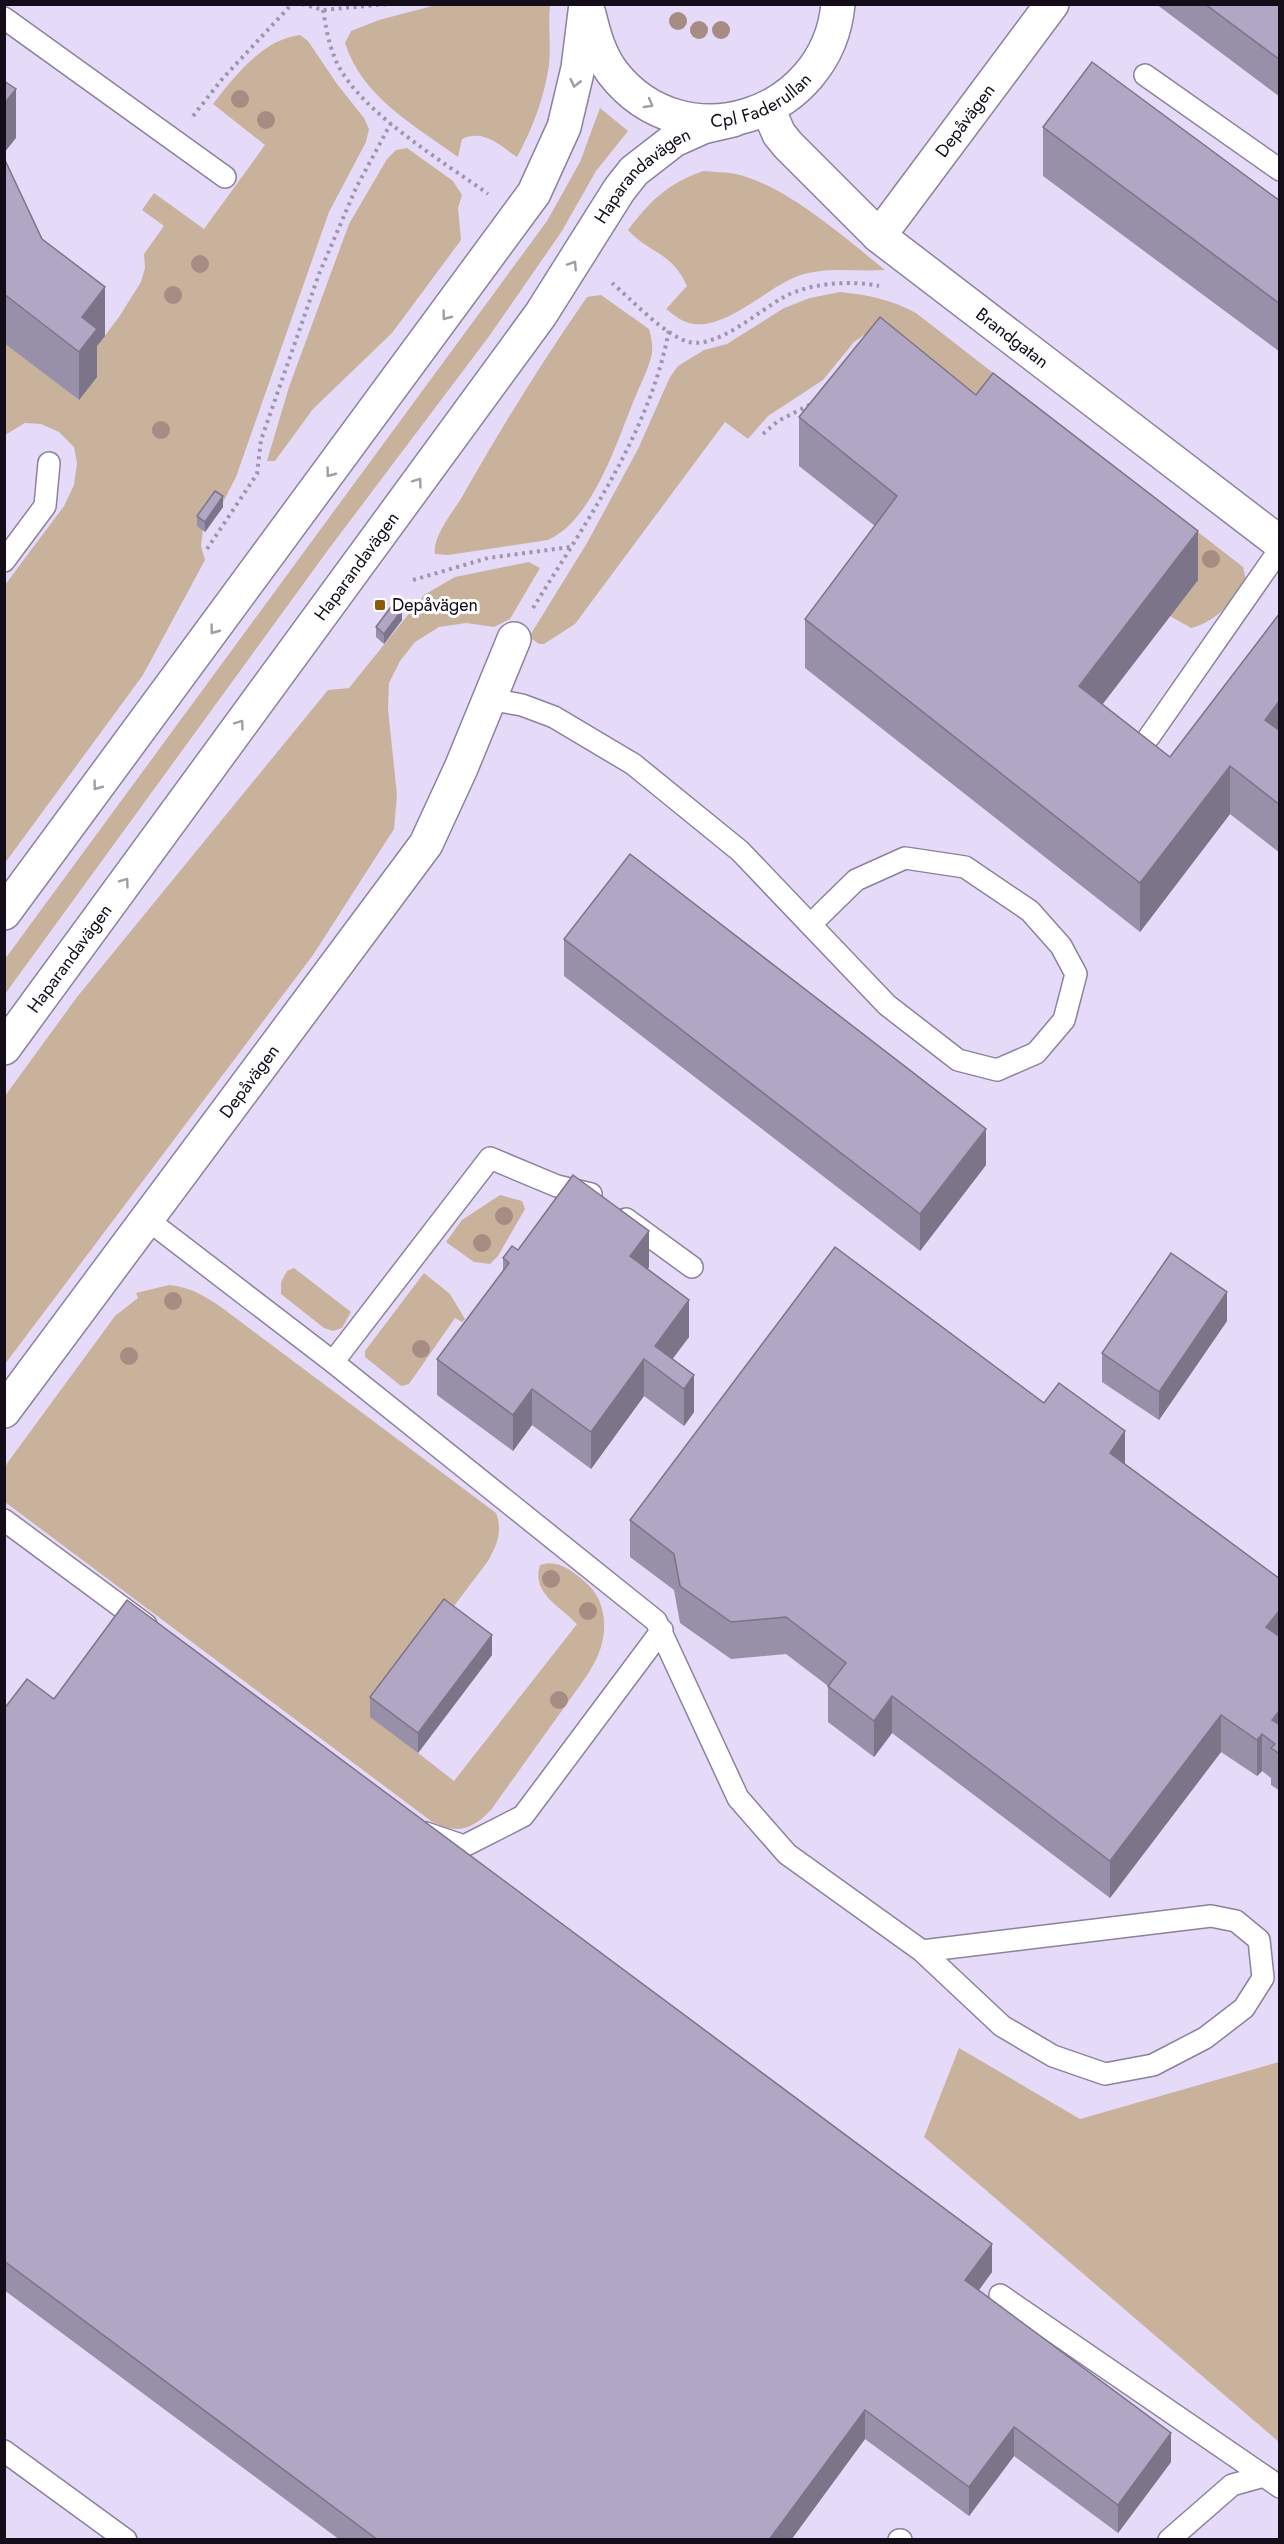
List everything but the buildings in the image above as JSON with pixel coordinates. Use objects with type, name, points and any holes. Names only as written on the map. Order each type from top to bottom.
[{"type":"main road","name":"Cpl Faderullan","points":[[587,4],[596,42],[613,72],[639,98],[680,118],[704,121],[733,120],[768,109],[781,102],[807,79],[822,59],[838,14]]},
{"type":"main road","points":[[4,914],[534,193],[564,127],[578,68],[587,4]]},
{"type":"main road","name":"Depåvägen","points":[[879,236],[1052,4]]},
{"type":"main road","name":"Brandgatan","points":[[768,109],[779,134],[788,145],[879,236],[1280,543]]},
{"type":"main road","name":"Haparandavägen","points":[[4,1048],[541,314],[619,190],[634,171],[659,149],[703,127],[733,120]]},
{"type":"main road","name":"Depåvägen","points":[[4,1412],[426,844],[514,639]]},
{"type":"lane","points":[[4,18],[225,177]]},
{"type":"lane","points":[[1145,75],[1280,170]]},
{"type":"lane","points":[[4,561],[45,506],[49,463]]},
{"type":"lane","points":[[1149,737],[1280,549]]},
{"type":"lane","points":[[489,699],[522,705],[554,717],[633,764],[740,851],[810,924],[888,1005],[958,1060],[997,1070],[1036,1053],[1064,1020],[1076,974],[1061,946],[1030,911],[965,867],[906,858],[855,880],[810,924]]},
{"type":"lane","points":[[333,1362],[490,1158],[556,1186],[589,1193],[692,1268]]},
{"type":"lane","points":[[148,1220],[333,1362],[656,1621],[738,1798],[787,1854],[922,1951],[1002,2026],[1053,2056],[1105,2074],[1153,2065],[1205,2038],[1244,2008],[1263,1978],[1258,1940],[1236,1921],[1211,1916],[922,1951]]},
{"type":"lane","points":[[4,1520],[158,1634]]},
{"type":"lane","points":[[408,1819],[427,1834],[464,1846],[523,1816],[662,1630]]},
{"type":"lane","points":[[1000,2295],[1272,2481]]},
{"type":"lane","points":[[4,2451],[126,2540]]},
{"type":"lane","points":[[1169,2540],[1233,2485],[1272,2481]]},
{"type":"path","points":[[174,140],[223,78],[292,4]]},
{"type":"path","points":[[303,4],[323,10],[388,4]]},
{"type":"path","points":[[323,10],[330,45],[338,65],[361,97],[391,123],[493,198]]},
{"type":"path","points":[[207,549],[257,474],[261,440],[319,274],[356,188],[391,123]]},
{"type":"path","points":[[612,283],[669,330],[689,342],[707,341],[720,336],[785,296],[809,288],[836,285],[885,288]]},
{"type":"path","points":[[514,639],[601,498],[626,449],[651,391],[669,330]]},
{"type":"path","points":[[763,434],[778,421],[818,400]]},
{"type":"path","points":[[413,580],[488,558],[571,546]]},
{"type":"shaded area","points":[[436,5],[550,5],[550,57],[547,77],[537,112],[517,157],[491,140],[470,136],[462,139],[458,157],[391,108],[364,79],[353,62],[345,43],[351,31],[379,20]]},
{"type":"shaded area","points":[[300,35],[308,41],[337,84],[364,118],[369,129],[366,142],[329,212],[236,477],[221,506],[203,530],[201,546],[205,560],[143,675],[5,863],[5,585],[64,506],[74,485],[77,463],[74,447],[59,432],[41,424],[25,423],[5,435],[5,343],[79,400],[82,366],[119,317],[141,282],[145,268],[144,254],[164,226],[142,210],[154,193],[204,229],[265,145],[213,104],[240,71],[262,51],[286,38]]},
{"type":"shaded area","points":[[600,108],[628,131],[596,171],[562,231],[490,335],[328,550],[5,994],[5,959],[547,221],[580,162]]},
{"type":"shaded area","points":[[407,148],[453,181],[462,195],[458,208],[461,240],[392,333],[313,409],[275,461],[267,461],[289,387],[349,224],[387,159],[396,150]]},
{"type":"shaded area","points":[[703,171],[736,174],[775,189],[814,214],[885,270],[830,270],[809,273],[786,282],[720,320],[707,324],[694,324],[682,320],[666,309],[687,286],[681,275],[667,259],[628,230],[661,194],[679,181]]},
{"type":"shaded area","points":[[840,292],[879,298],[916,313],[1243,567],[1246,581],[1235,596],[1216,616],[1191,628],[1170,616],[873,335],[864,335],[854,342],[823,380],[768,416],[748,439],[725,422],[575,624],[544,644],[539,644],[529,637],[587,543],[638,449],[670,377],[678,366],[704,350],[727,344],[784,308],[810,298]]},
{"type":"shaded area","points":[[601,295],[649,329],[652,349],[648,366],[611,458],[590,498],[578,516],[564,530],[548,540],[448,555],[435,554],[437,540],[444,525],[538,371],[587,297]]},
{"type":"shaded area","points":[[529,562],[540,568],[510,619],[494,627],[466,623],[439,627],[415,642],[400,661],[389,683],[388,709],[397,795],[394,829],[313,955],[5,1364],[5,1096],[77,997],[328,690],[349,688],[424,595],[455,577]]},
{"type":"shaded area","points":[[500,1195],[522,1201],[525,1209],[498,1256],[490,1264],[474,1262],[446,1242],[462,1220]]},
{"type":"shaded area","points":[[294,1268],[351,1312],[342,1328],[333,1331],[324,1328],[281,1294],[281,1282],[287,1271]]},
{"type":"shaded area","points":[[424,1273],[450,1294],[465,1319],[462,1322],[455,1318],[409,1384],[401,1386],[365,1357],[365,1351]]},
{"type":"shaded area","points":[[169,1285],[192,1290],[218,1305],[496,1513],[499,1526],[498,1538],[488,1561],[371,1716],[454,1781],[577,1624],[543,1591],[538,1575],[540,1565],[552,1563],[564,1567],[591,1587],[596,1595],[603,1611],[604,1629],[601,1647],[594,1664],[491,1810],[470,1826],[456,1829],[431,1821],[5,1502],[5,1468],[8,1462],[115,1316],[138,1298],[136,1293]]},
{"type":"shaded area","points":[[959,2048],[1080,2119],[1279,2062],[1279,2442],[924,2137]]},
{"type":"place","name":"Depåvägen","points":[[380,605]]}]
